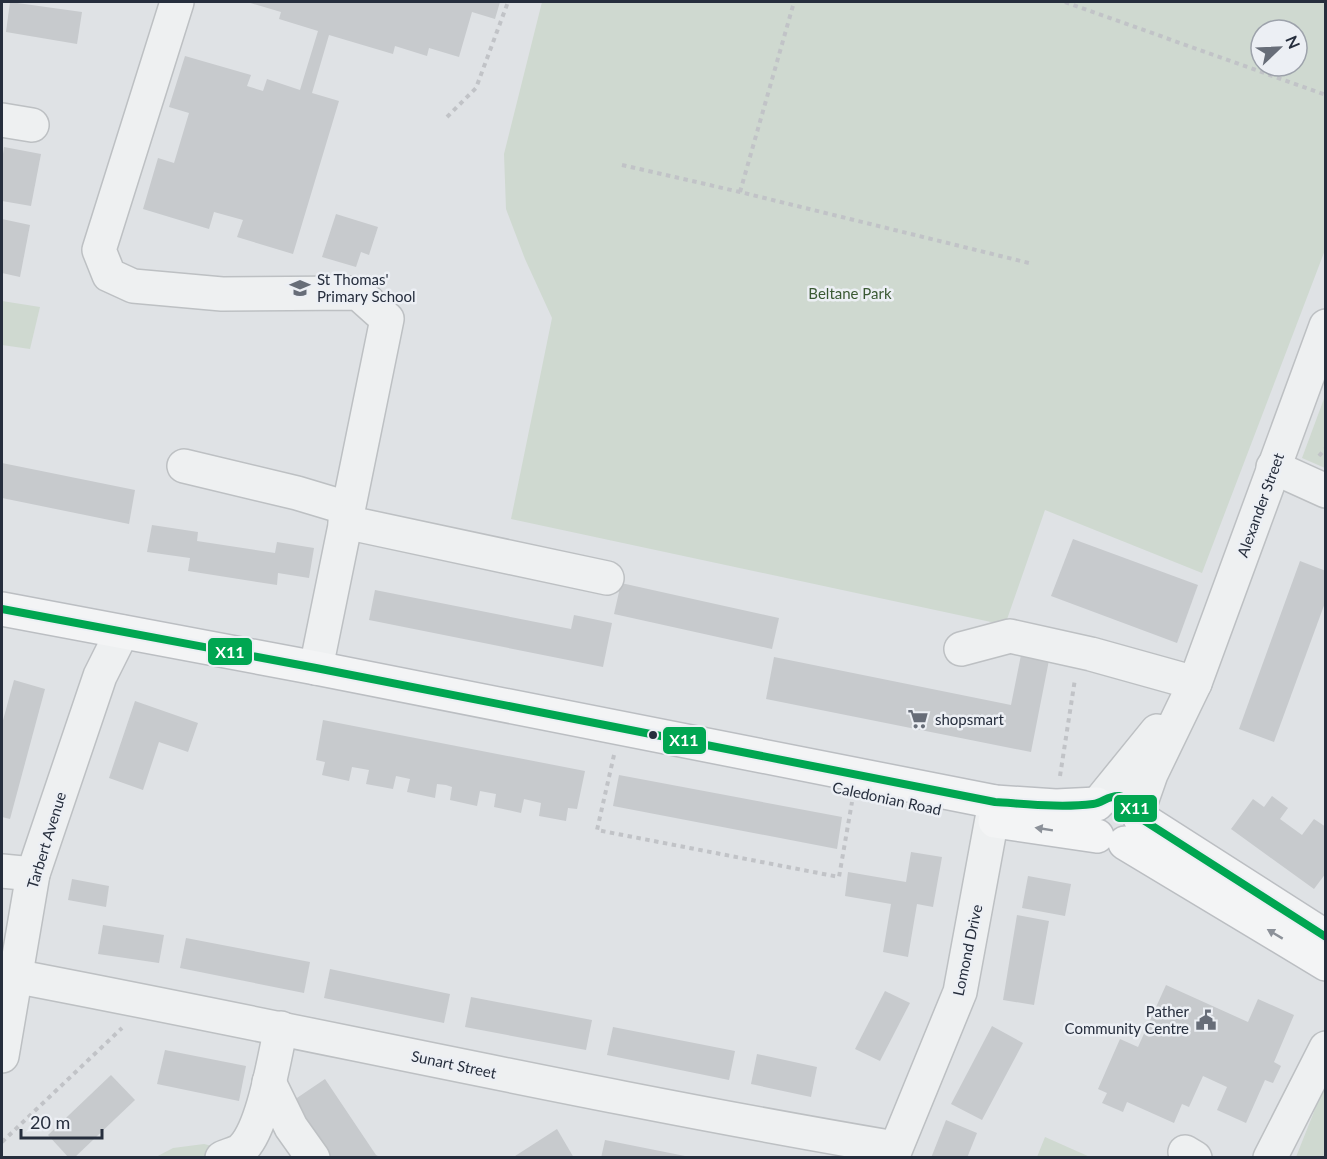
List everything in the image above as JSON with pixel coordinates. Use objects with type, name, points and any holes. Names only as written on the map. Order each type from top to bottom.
[{"type":"main road","name":"Caledonian Road","points":[[2,609],[620,728],[993,811],[1099,802],[1109,796],[1122,796],[1130,800],[1125,827]]},
{"type":"main road","name":"Caledonian Road","points":[[683,741],[800,779],[854,791],[1125,827],[1326,937]]},
{"type":"main road","name":"Caledonian Road","points":[[1125,827],[1326,964]]},
{"type":"street","points":[[177,2],[99,250],[109,275],[133,286],[222,294],[358,293],[387,319],[316,668]]},
{"type":"street","name":"Alexander Street","points":[[1125,827],[1196,683],[1326,326]]},
{"type":"street","points":[[184,466],[297,493],[346,515],[607,578]]},
{"type":"street","points":[[1273,467],[1326,491]]},
{"type":"street","name":"Tarbert Avenue","points":[[2,1056],[14,976],[17,873],[100,676],[122,632]]},
{"type":"street","points":[[962,649],[1010,636],[1196,683]]},
{"type":"street","name":"Alexander Street","points":[[1099,802],[1196,683]]},
{"type":"street","name":"Lomond Drive","points":[[894,1153],[960,992],[993,811]]},
{"type":"street","name":"Sunart Street","points":[[14,976],[894,1153]]},
{"type":"street","points":[[222,1158],[242,1150],[252,1133],[269,1082],[280,1028]]},
{"type":"street","points":[[1270,1158],[1326,1048]]},
{"type":"street","points":[[269,1082],[291,1127],[314,1158]]},
{"type":"path","points":[[447,117],[476,88],[508,2]]},
{"type":"path","points":[[740,192],[794,2]]},
{"type":"path","points":[[1065,2],[1326,95]]},
{"type":"path","points":[[622,165],[1029,263]]},
{"type":"path","points":[[1056,806],[1079,652]]},
{"type":"path","points":[[620,728],[597,830],[839,877],[854,791]]},
{"type":"path","points":[[2,1142],[127,1023],[153,1003]]},
{"type":"green space","name":"Beltane Park","points":[[542,2],[1325,2],[1325,250],[1202,573],[1045,510],[1005,625],[511,519],[552,318],[525,259],[506,209],[504,154]]},
{"type":"green space","points":[[2,301],[40,307],[30,349],[2,345]]},
{"type":"green space","points":[[1325,396],[1325,468],[1302,458]]},
{"type":"green space","points":[[1325,1084],[1325,1157],[1296,1157]]},
{"type":"green space","points":[[1045,1137],[1090,1157],[1037,1157]]},
{"type":"green space","points":[[204,1144],[257,1157],[154,1158],[173,1148]]},
{"type":"building","points":[[10,2],[82,12],[77,44],[6,32]]},
{"type":"building","points":[[247,2],[500,2],[495,19],[472,12],[459,57],[429,48],[427,56],[395,46],[393,54],[329,35],[312,93],[339,101],[293,254],[237,237],[243,220],[214,212],[209,229],[143,209],[158,158],[174,163],[189,113],[169,107],[185,56],[251,75],[247,86],[263,91],[267,79],[300,90],[318,31],[279,19],[281,12]]},
{"type":"building","points":[[4,147],[41,154],[31,206],[2,201]]},
{"type":"building","points":[[336,214],[378,227],[369,255],[361,252],[356,267],[322,257]]},
{"type":"building","points":[[2,219],[30,225],[20,277],[2,273]]},
{"type":"building","points":[[2,463],[135,490],[129,524],[2,498]]},
{"type":"building","points":[[152,525],[198,532],[197,541],[275,553],[277,542],[314,548],[309,578],[278,573],[277,585],[188,571],[190,558],[147,552]]},
{"type":"building","points":[[1073,539],[1198,585],[1177,643],[1051,596]]},
{"type":"building","points":[[1300,561],[1326,571],[1326,600],[1274,742],[1239,729]]},
{"type":"building","points":[[621,583],[779,618],[772,649],[614,614]]},
{"type":"building","points":[[375,590],[571,629],[574,615],[612,623],[603,667],[369,620]]},
{"type":"building","points":[[1022,650],[1050,655],[1031,752],[766,699],[774,657],[1011,705]]},
{"type":"building","points":[[14,680],[45,689],[10,819],[2,817],[2,724]]},
{"type":"building","points":[[135,701],[198,723],[188,752],[159,742],[143,790],[109,778]]},
{"type":"building","points":[[323,720],[585,771],[577,809],[568,808],[566,821],[539,816],[541,803],[524,799],[521,813],[494,807],[496,794],[480,791],[477,806],[450,800],[452,787],[446,785],[437,784],[435,798],[407,792],[410,779],[396,776],[393,789],[366,784],[369,770],[352,767],[349,781],[322,775],[325,762],[316,760]]},
{"type":"building","points":[[619,775],[842,817],[837,849],[613,806]]},
{"type":"building","points":[[1272,796],[1288,808],[1280,819],[1302,835],[1314,819],[1326,827],[1326,873],[1314,889],[1231,829],[1253,799],[1264,807]]},
{"type":"building","points":[[911,852],[942,857],[933,907],[917,904],[908,957],[883,952],[891,904],[845,896],[848,872],[906,882]]},
{"type":"building","points":[[1028,876],[1071,884],[1065,916],[1022,908]]},
{"type":"building","points":[[72,879],[109,886],[106,907],[68,900]]},
{"type":"building","points":[[1017,915],[1049,921],[1034,1005],[1003,1000]]},
{"type":"building","points":[[103,925],[164,935],[159,963],[98,954]]},
{"type":"building","points":[[186,938],[310,962],[304,993],[180,968]]},
{"type":"building","points":[[330,969],[450,994],[444,1023],[324,998]]},
{"type":"building","points":[[1166,985],[1248,1022],[1258,999],[1294,1015],[1274,1062],[1281,1066],[1273,1083],[1265,1080],[1246,1123],[1217,1110],[1227,1087],[1203,1076],[1189,1107],[1182,1104],[1174,1123],[1127,1102],[1123,1112],[1102,1103],[1107,1093],[1098,1089],[1120,1039],[1138,1047]]},
{"type":"building","points":[[885,991],[910,1003],[880,1061],[855,1049]]},
{"type":"building","points":[[471,997],[592,1020],[586,1050],[465,1027]]},
{"type":"building","points":[[992,1026],[1023,1043],[982,1120],[951,1104]]},
{"type":"building","points":[[613,1027],[735,1051],[729,1080],[607,1055]]},
{"type":"building","points":[[165,1050],[246,1066],[239,1101],[157,1084]]},
{"type":"building","points":[[757,1054],[817,1067],[811,1097],[751,1084]]},
{"type":"building","points":[[111,1075],[135,1100],[74,1158],[69,1158],[48,1135]]},
{"type":"building","points":[[325,1079],[376,1155],[382,1158],[328,1158],[291,1102]]},
{"type":"building","points":[[946,1120],[977,1133],[967,1158],[931,1158]]},
{"type":"building","points":[[557,1129],[574,1158],[512,1158],[543,1138]]},
{"type":"building","points":[[605,1140],[685,1156],[685,1158],[601,1158]]},
{"type":"transit line","name":"X11","points":[[2,609],[316,668],[995,802],[1069,806],[1096,803],[1119,796],[1130,801],[1140,818],[1326,937]]},
{"type":"place","name":"St Thomas' Primary School","points":[[300,288]]},
{"type":"place","name":"shopsmart","points":[[918,719]]},
{"type":"place","name":"Pather Community Centre","points":[[1206,1020]]}]
